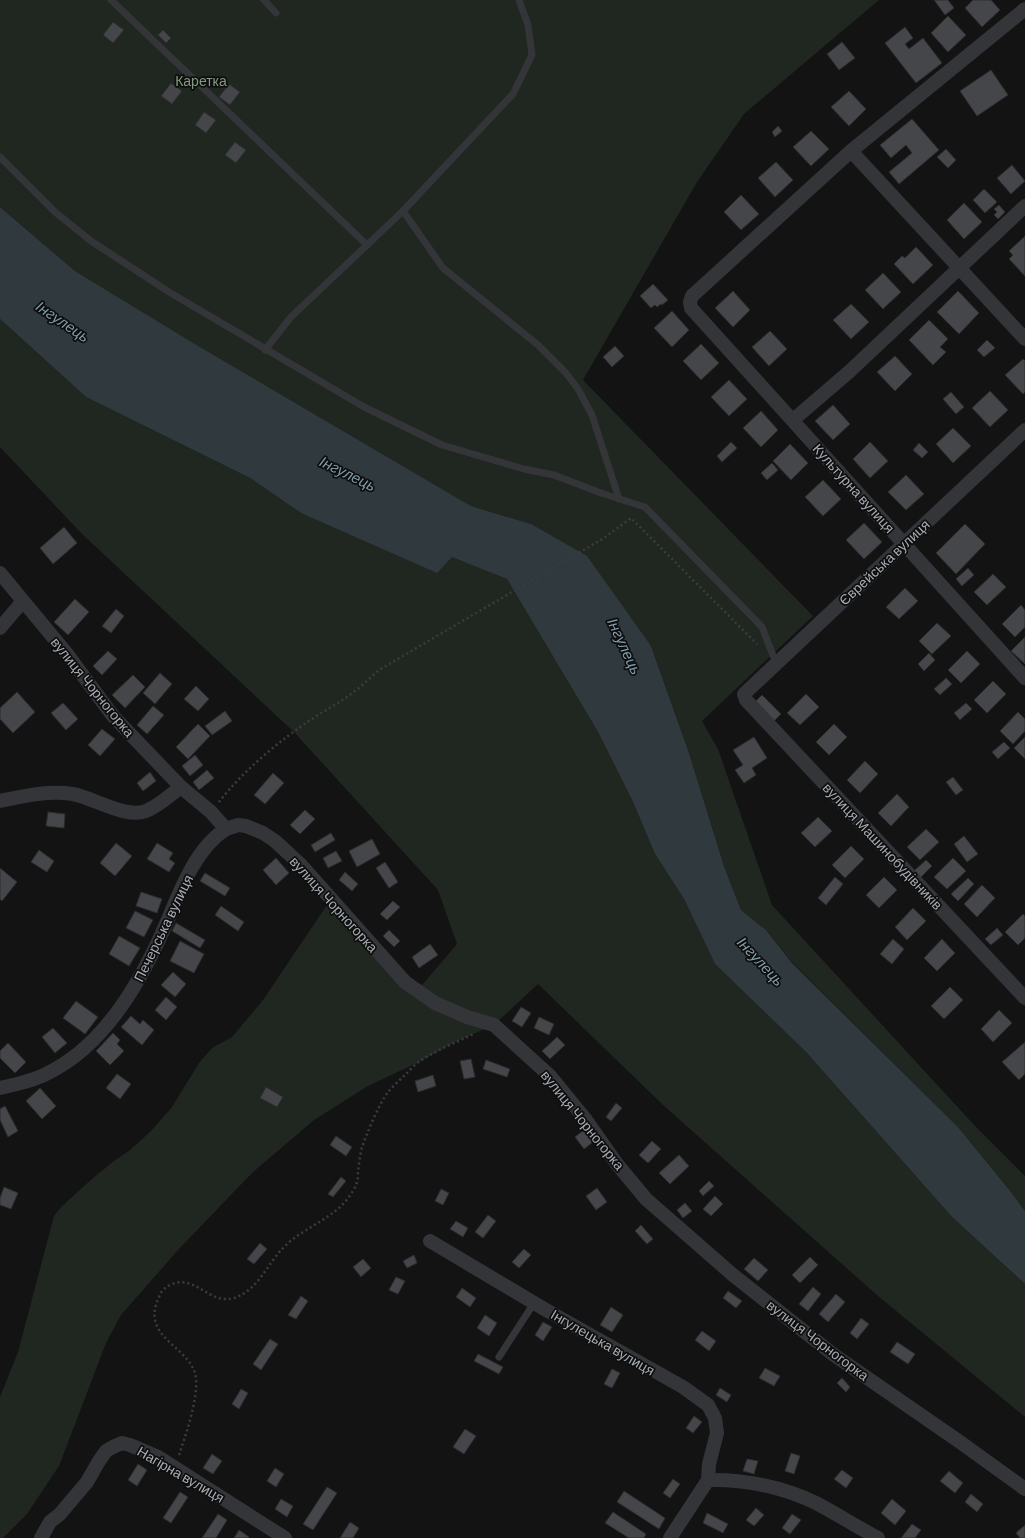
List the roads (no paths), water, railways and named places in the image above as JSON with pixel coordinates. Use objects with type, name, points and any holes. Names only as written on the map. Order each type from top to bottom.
[{"type":"street","points":[[1025,9],[851,151],[960,267],[1025,339]]},
{"type":"street","name":"Культурна вулиця","points":[[851,151],[692,296],[690,302],[691,308],[1025,678]]},
{"type":"street","points":[[793,420],[850,371],[1025,206]]},
{"type":"street","name":"Єврейська вулиця","points":[[744,694],[1025,430]]},
{"type":"street","name":"вулиця Чорногорка","points":[[0,573],[67,654],[113,716],[181,787],[211,812],[226,830],[238,825],[246,826],[263,833],[275,841],[301,865],[405,982],[435,1003],[467,1017],[494,1025],[550,1076],[586,1120],[617,1164],[646,1199],[733,1275],[834,1355],[1025,1489]]},
{"type":"street","points":[[0,628],[23,601]]},
{"type":"street","name":"вулиця Машинобудівників","points":[[744,694],[746,700],[1025,998]]},
{"type":"street","points":[[0,801],[29,795],[55,793],[72,794],[127,812],[145,812],[181,787]]},
{"type":"street","name":"Печерська вулиця","points":[[0,1088],[46,1074],[70,1060],[95,1040],[116,1014],[137,983],[159,942],[178,895],[197,860],[213,838],[226,830]]},
{"type":"street","name":"Інгулецька вулиця","points":[[430,1241],[683,1387],[708,1405],[715,1418],[717,1433],[708,1480]]},
{"type":"street","name":"Нагірна вулиця","points":[[41,1538],[50,1522],[60,1514],[87,1482],[106,1451],[113,1446],[122,1443],[158,1457],[285,1538]]},
{"type":"street","points":[[670,1538],[708,1480],[730,1479],[787,1492],[815,1503],[878,1538]]},
{"type":"lane","points":[[111,0],[367,245]]},
{"type":"lane","points":[[264,0],[276,13]]},
{"type":"lane","points":[[265,350],[291,317],[403,210],[513,94],[532,55],[528,25],[519,0]]},
{"type":"lane","points":[[0,157],[55,212],[91,241],[169,292],[364,407],[442,445],[524,469],[554,475],[645,507],[762,627],[776,663]]},
{"type":"lane","points":[[403,210],[443,268],[538,346],[566,373],[578,389],[592,415],[619,499]]},
{"type":"lane","points":[[499,1357],[534,1302]]},
{"type":"water","name":"Інгулець","points":[[0,207],[75,271],[200,347],[471,506],[531,524],[587,556],[651,646],[689,753],[724,866],[741,910],[766,930],[792,963],[958,1127],[1011,1192],[1025,1211],[1025,1284],[952,1217],[806,1052],[715,964],[684,899],[655,854],[633,802],[598,732],[507,579],[452,557],[437,573],[301,513],[250,478],[86,397],[0,319]]},
{"type":"park label","name":"Каретка","points":[[201,80]]}]
